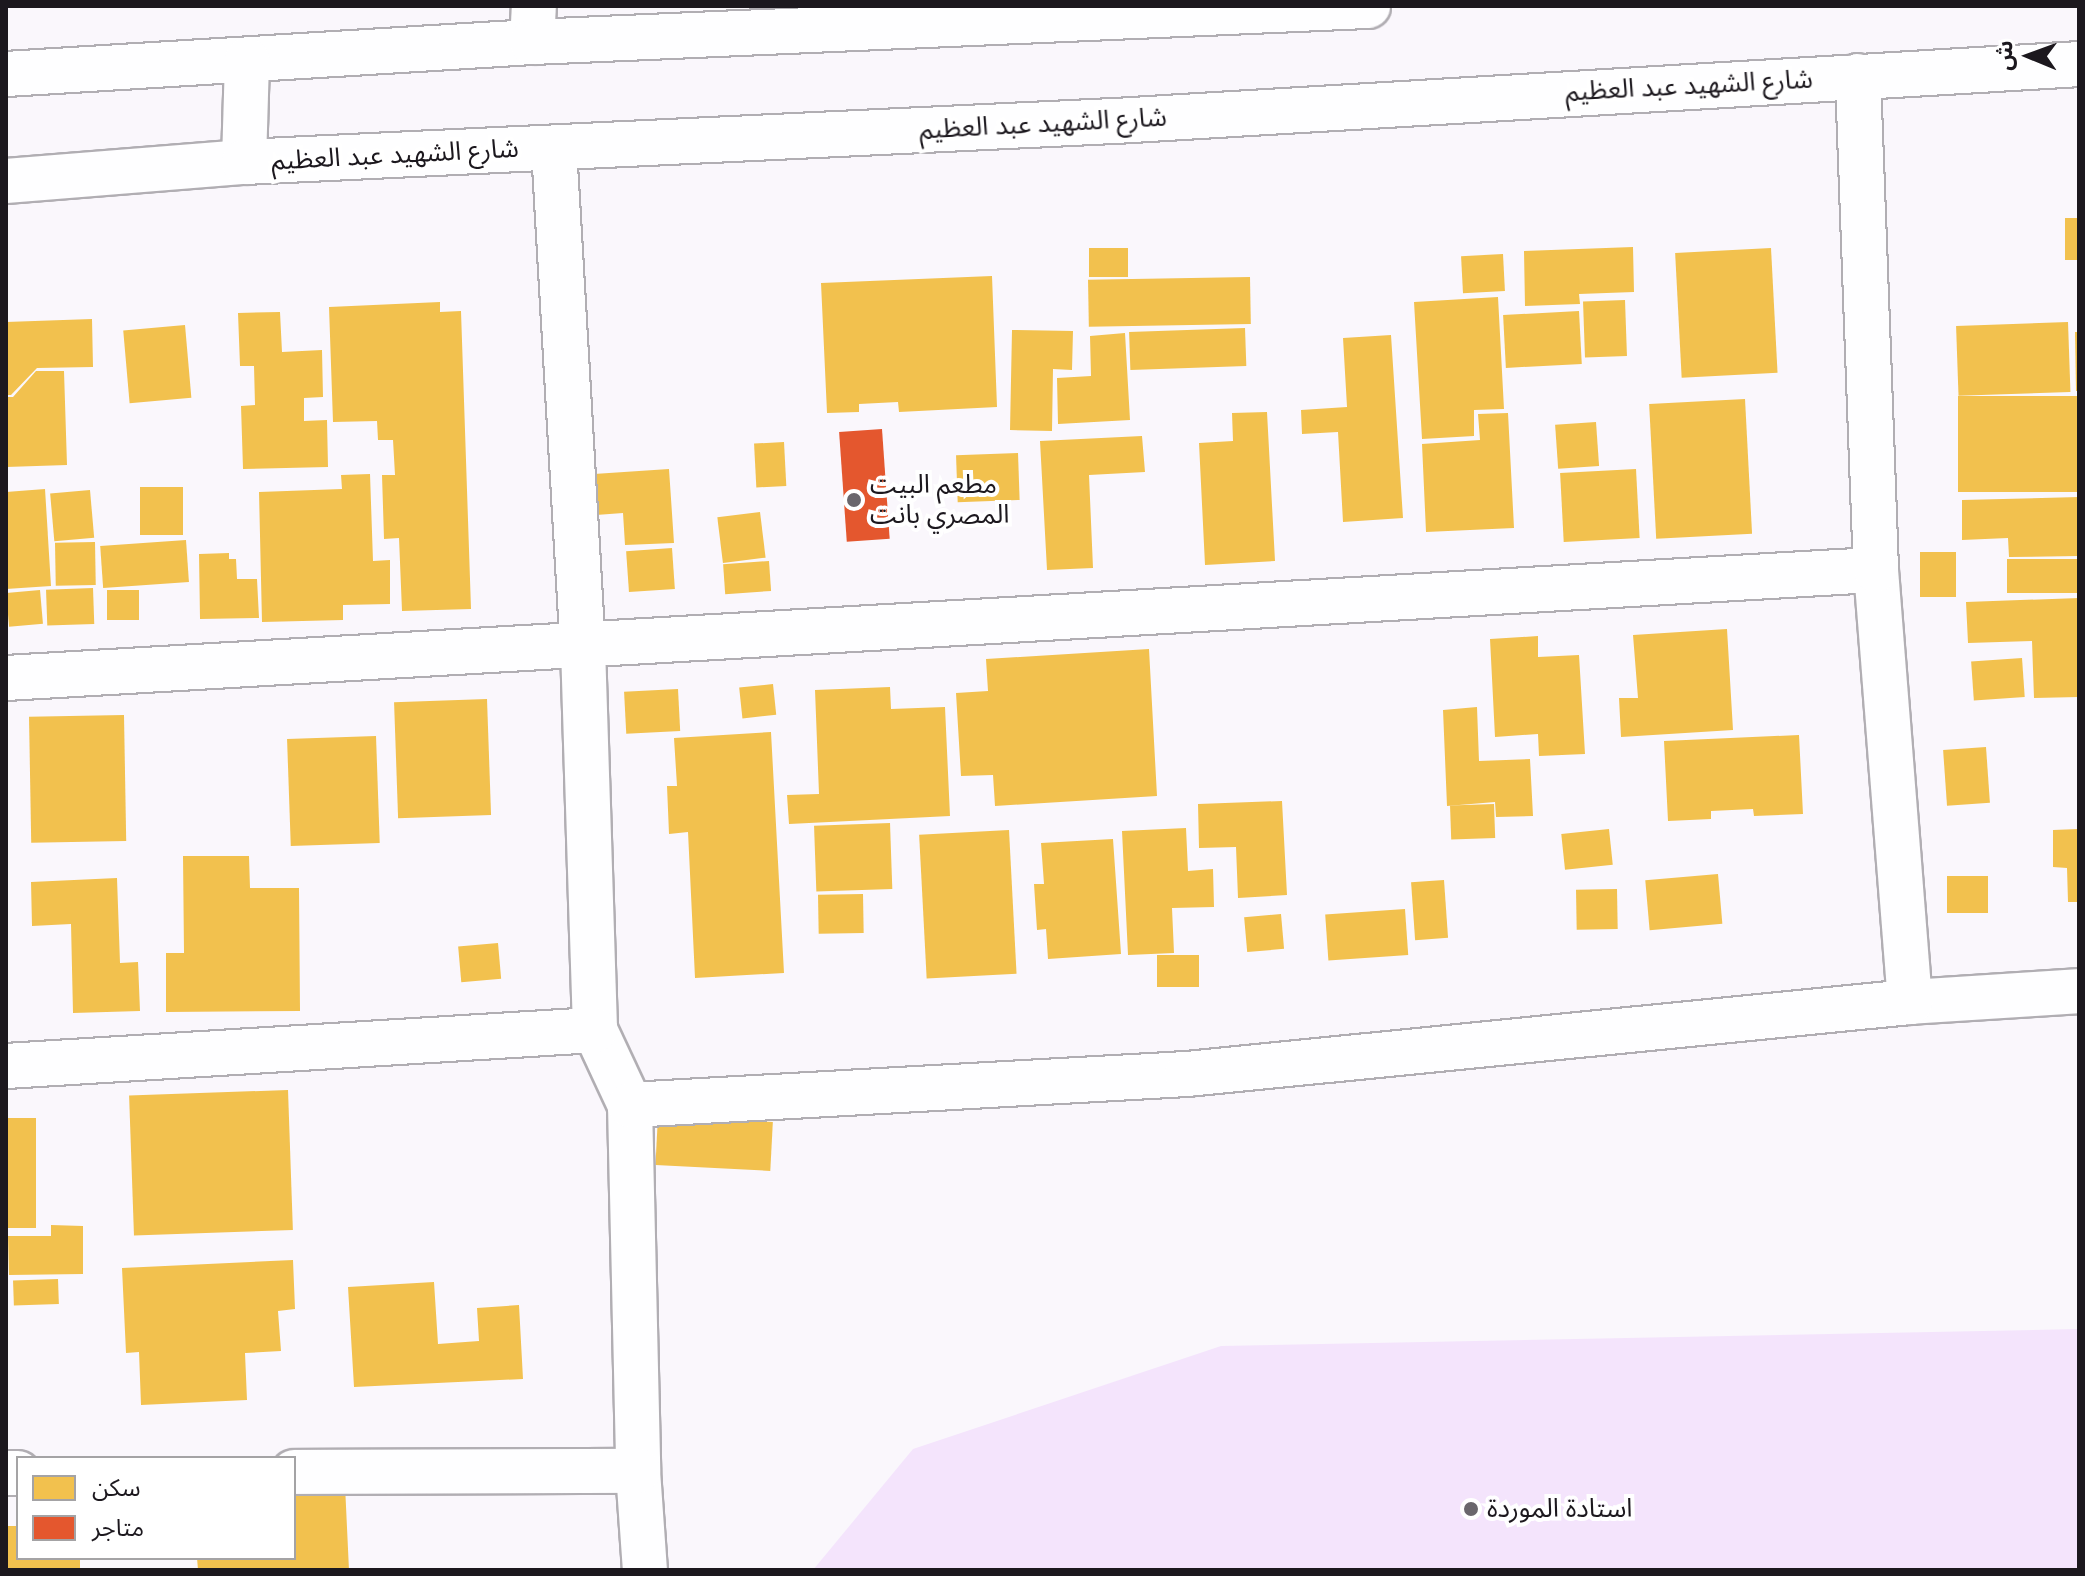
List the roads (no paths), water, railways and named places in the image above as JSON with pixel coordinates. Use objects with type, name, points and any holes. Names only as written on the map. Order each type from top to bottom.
[{"type":"street","points":[[6,74],[247,60],[533,24],[1368,6]]},
{"type":"street","points":[[244,162],[247,60]]},
{"type":"street","name":"شارع الشهيد عبد العظيم","points":[[6,181],[244,162],[1115,121],[2079,64]]},
{"type":"street","points":[[1858,76],[1876,570],[1910,1002]]},
{"type":"street","points":[[554,148],[583,647],[595,1030],[630,1105],[638,1471],[645,1570]]},
{"type":"street","points":[[6,678],[1876,570]]},
{"type":"street","points":[[630,1105],[1187,1074],[1910,1002],[2079,991]]},
{"type":"street","points":[[6,1066],[595,1030]]},
{"type":"street","points":[[296,1472],[638,1471]]},
{"type":"place","name":"مطعم البيت المصري بانت","points":[[854,500]]},
{"type":"place","name":"استادة الموردة","points":[[1471,1509]]}]
